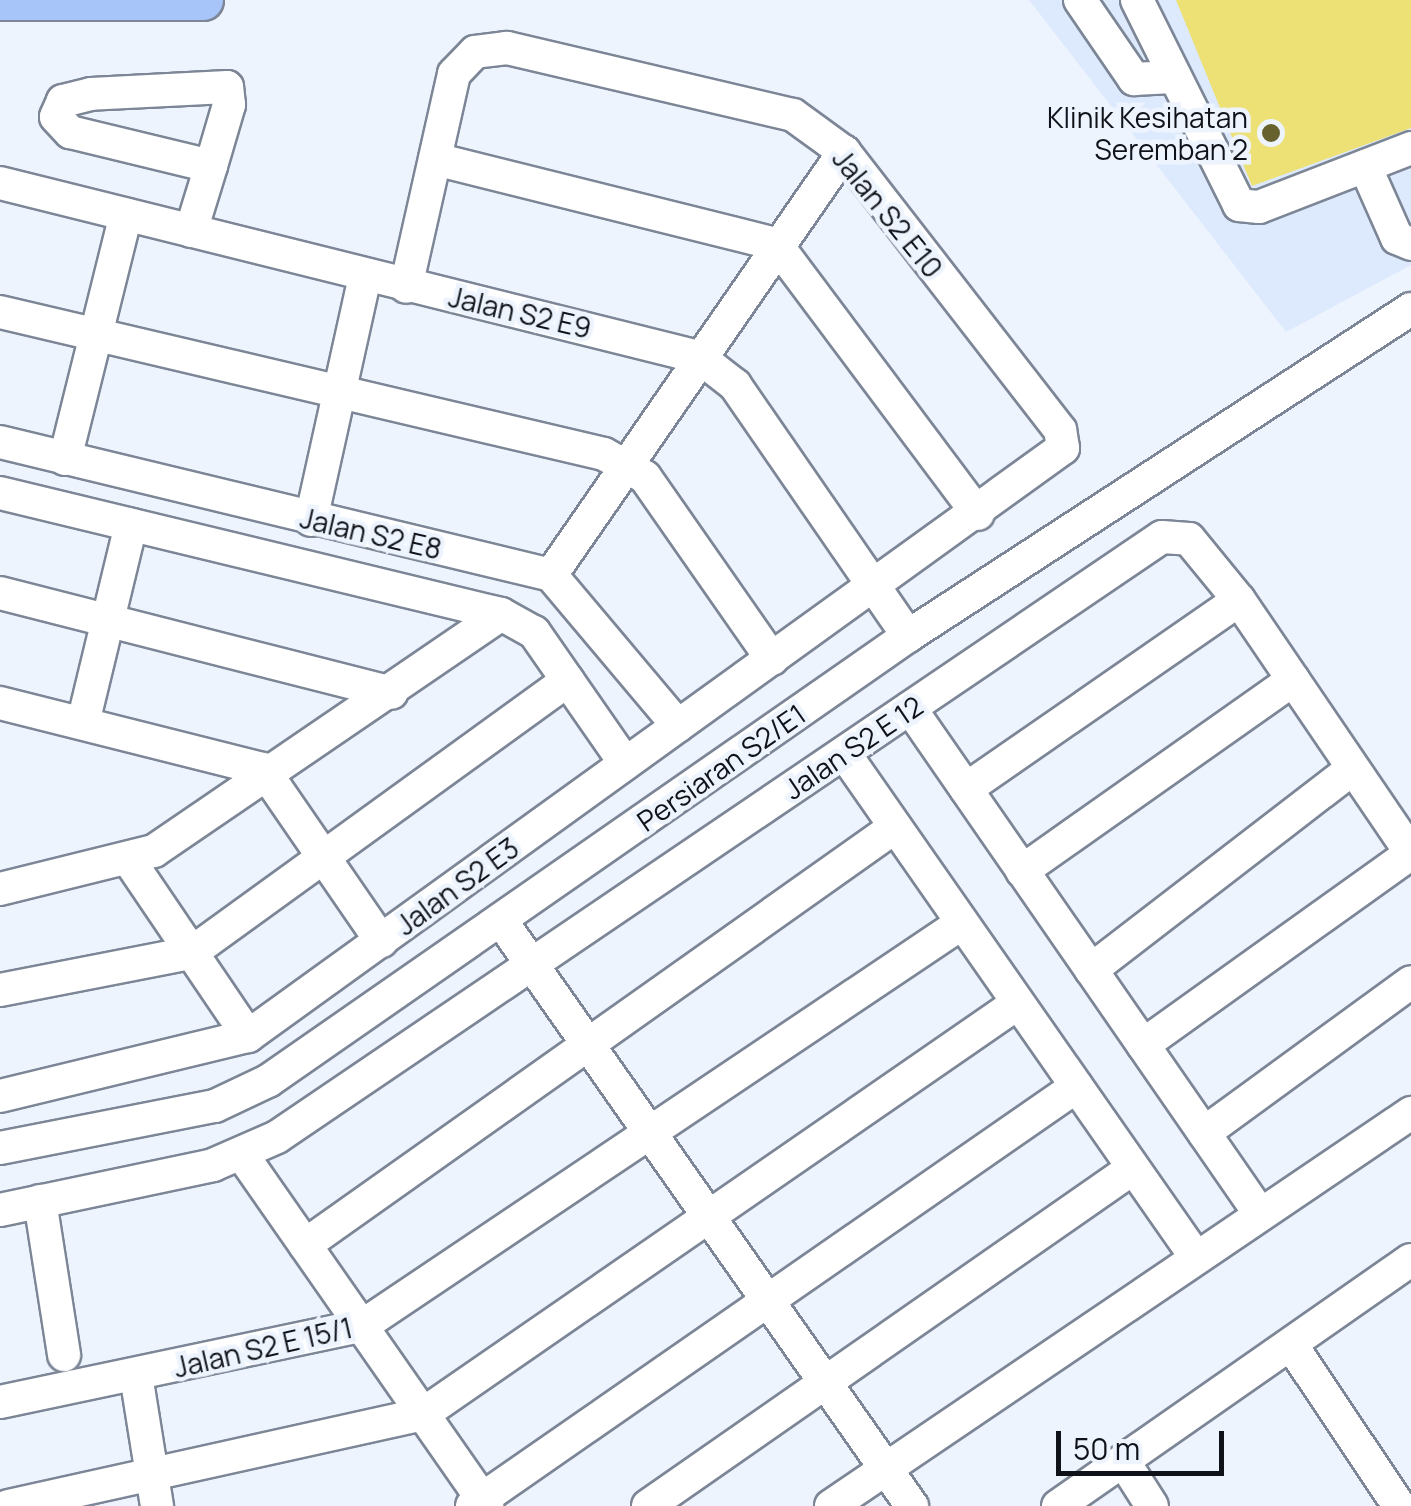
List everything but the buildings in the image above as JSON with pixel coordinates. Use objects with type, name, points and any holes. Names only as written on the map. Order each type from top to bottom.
[{"type":"main road","points":[[0,0],[71,6]]},
{"type":"main road","points":[[0,15],[71,6],[203,0]]},
{"type":"street","points":[[1080,0],[1134,79],[1168,77]]},
{"type":"street","points":[[1137,0],[1168,77],[1240,205],[1259,207],[1411,148]]},
{"type":"street","name":"Jalan S2 E10","points":[[406,287],[454,74],[475,52],[507,48],[793,115],[844,152],[1060,430],[1058,459],[875,590]]},
{"type":"street","points":[[191,231],[211,166],[226,87],[91,94],[63,101],[56,116],[70,132],[211,166]]},
{"type":"street","points":[[678,726],[551,576],[776,244],[844,152]]},
{"type":"street","points":[[436,158],[776,244],[978,514]]},
{"type":"street","points":[[1365,166],[1397,238],[1411,244]]},
{"type":"street","name":"Jalan S2 E9","points":[[0,183],[699,357],[736,386],[908,636]]},
{"type":"street","points":[[66,460],[126,214]]},
{"type":"street","points":[[311,520],[366,277]]},
{"type":"street","name":"Persiaran S2/E1","points":[[0,1148],[216,1106],[268,1081],[502,922],[908,636],[1296,376],[1411,309]]},
{"type":"street","points":[[0,312],[626,464],[645,477],[772,659]]},
{"type":"street","name":"Jalan S2 E8","points":[[0,442],[551,576]]},
{"type":"street","points":[[0,493],[501,614],[534,632],[625,763]]},
{"type":"street","points":[[83,723],[132,524]]},
{"type":"street","name":"Jalan S2 E 12","points":[[243,1156],[534,967],[1149,542],[1175,537],[1189,539],[1239,600]]},
{"type":"street","name":"Jalan S2 E3","points":[[0,1096],[248,1036],[625,763],[875,590]]},
{"type":"street","points":[[0,593],[391,692]]},
{"type":"street","points":[[966,789],[1239,600],[1411,853],[1143,1045]]},
{"type":"street","points":[[0,889],[131,863],[263,769],[391,692],[501,614]]},
{"type":"street","points":[[0,990],[192,953],[568,680]]},
{"type":"street","points":[[1022,871],[1294,680]]},
{"type":"street","points":[[0,703],[263,769],[380,941]]},
{"type":"street","points":[[910,708],[1258,1212]]},
{"type":"street","points":[[844,752],[1195,1256]]},
{"type":"street","points":[[1091,970],[1352,769]]},
{"type":"street","points":[[305,1245],[590,1047],[895,827]]},
{"type":"street","points":[[131,863],[248,1036]]},
{"type":"street","points":[[502,922],[912,1506]]},
{"type":"street","name":"Jalan S2 E 15/1","points":[[0,1402],[362,1326],[652,1136],[962,923]]},
{"type":"street","points":[[1204,1133],[1411,982]]},
{"type":"street","points":[[8,1506],[154,1492],[423,1414],[1018,1003]]},
{"type":"street","points":[[0,1210],[243,1156],[481,1504],[1077,1086]]},
{"type":"street","points":[[831,1506],[1258,1212],[1411,1112]]},
{"type":"street","points":[[648,1506],[829,1388],[1134,1168]]},
{"type":"street","points":[[40,1202],[64,1355]]},
{"type":"street","points":[[1058,1506],[1411,1260]]},
{"type":"street","points":[[1292,1346],[1398,1506]]},
{"type":"street","points":[[136,1375],[154,1492]]},
{"type":"street","points":[[1124,1462],[1152,1506]]},
{"type":"shaded area","name":"Klinik Kesihatan Seremban 2","points":[[1029,0],[1411,0],[1411,265],[1286,332]]},
{"type":"place","name":"Klinik Kesihatan Seremban 2","points":[[1271,133]]}]
